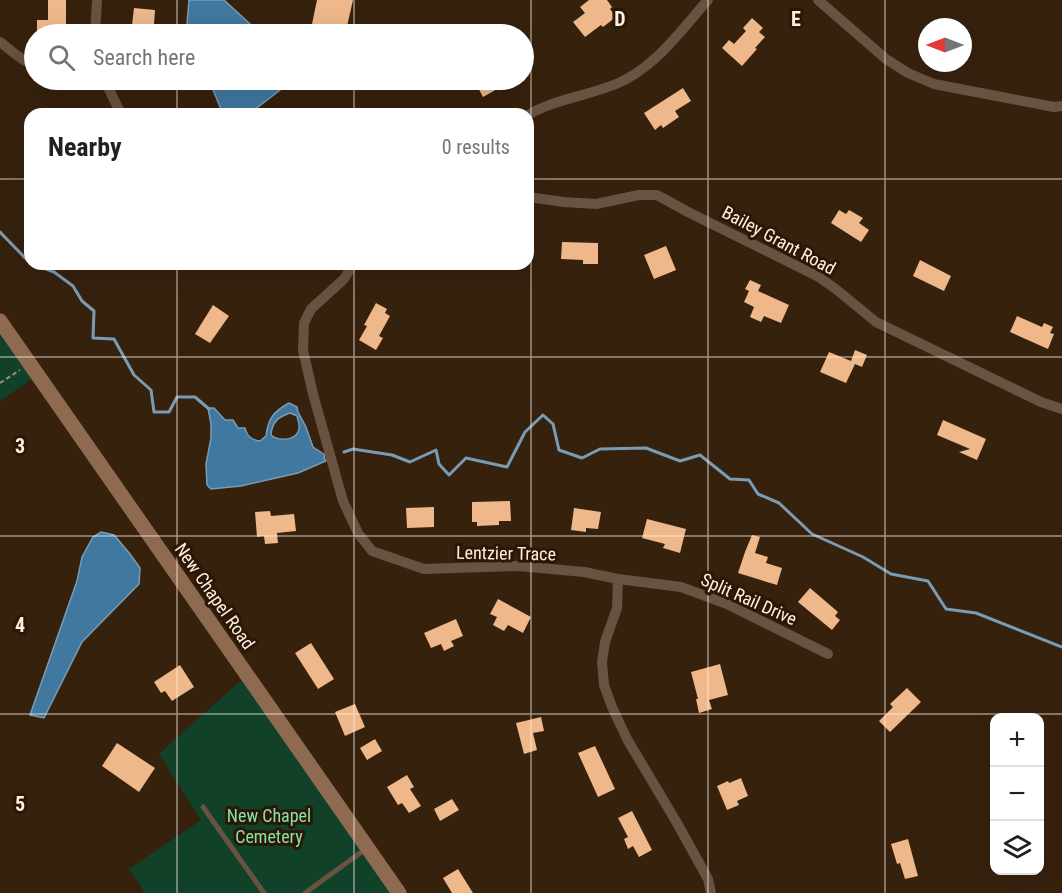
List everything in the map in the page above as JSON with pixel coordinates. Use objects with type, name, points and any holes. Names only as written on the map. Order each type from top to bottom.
[{"type":"street","points":[[96,24],[97,0]]},
{"type":"street","points":[[534,112],[542,107],[615,85],[636,75],[708,0]]},
{"type":"street","points":[[818,0],[886,59],[908,73],[934,84],[1054,107],[1062,106]]},
{"type":"street","points":[[0,42],[24,60]]},
{"type":"street","points":[[109,90],[118,108]]},
{"type":"street","name":"Bailey Grant Road","points":[[534,198],[596,204],[639,195],[657,195],[819,277],[876,322],[1041,402],[1062,409]]},
{"type":"street","name":"Lentzier Trace","points":[[349,270],[344,279],[311,309],[304,322],[303,350],[343,501],[358,533],[372,551],[424,569],[518,566],[584,572],[618,579]]},
{"type":"street","name":"New Chapel Road","points":[[0,321],[367,848],[394,891]]},
{"type":"street","points":[[618,579],[617,608],[605,642],[602,663],[604,685],[627,738],[708,879],[711,893]]},
{"type":"street","name":"Split Rail Drive","points":[[618,579],[681,588],[727,604],[828,654]]},
{"type":"lane","points":[[203,807],[264,893]]},
{"type":"lane","points":[[305,893],[367,848]]},
{"type":"path","points":[[0,383],[30,363]]},
{"type":"green space","points":[[0,328],[35,377],[0,401]]},
{"type":"green space","name":"New Chapel Cemetery","points":[[247,675],[400,893],[145,893],[129,869],[201,820],[159,754]]},
{"type":"water","points":[[189,0],[224,0],[250,24],[187,24]]},
{"type":"water","points":[[213,90],[280,90],[257,108],[221,108]]},
{"type":"water","points":[[289,403],[297,407],[313,447],[325,455],[326,461],[298,473],[241,486],[211,489],[207,485],[206,464],[211,438],[208,408],[214,408],[225,420],[233,420],[238,428],[245,428],[250,437],[260,441],[266,436],[272,416]],"holes":[[[290,413],[297,416],[299,428],[296,435],[282,439],[271,435],[274,423],[279,418]]]},
{"type":"water","points":[[101,532],[114,535],[130,554],[140,568],[139,584],[82,642],[44,718],[30,715],[77,581],[82,557],[93,537]]},
{"type":"building","points":[[48,0],[66,0],[66,24],[37,24],[37,20],[48,20]]},
{"type":"building","points":[[317,0],[353,0],[348,24],[312,24]]},
{"type":"building","points":[[589,0],[607,0],[616,17],[585,37],[573,22],[585,13],[580,7]]},
{"type":"building","points":[[134,8],[155,10],[154,24],[132,24]]},
{"type":"building","points":[[752,18],[763,28],[759,32],[765,37],[742,66],[722,48],[729,40],[734,44],[746,31],[743,28]]},
{"type":"building","points":[[683,88],[691,101],[675,111],[679,117],[663,128],[661,125],[655,130],[644,113]]},
{"type":"building","points":[[479,90],[495,90],[483,97]]},
{"type":"building","points":[[839,210],[846,214],[849,210],[863,218],[859,223],[869,230],[861,242],[831,223]]},
{"type":"building","points":[[562,242],[598,243],[598,264],[583,264],[583,260],[561,259]]},
{"type":"building","points":[[666,246],[676,270],[654,279],[644,255]]},
{"type":"building","points":[[920,260],[951,276],[944,291],[913,276]]},
{"type":"building","points":[[750,280],[761,285],[758,291],[789,305],[781,323],[764,316],[761,322],[750,317],[754,307],[744,302],[749,291],[745,289]]},
{"type":"building","points":[[376,303],[387,309],[385,313],[390,316],[379,336],[383,338],[376,350],[359,340]]},
{"type":"building","points":[[213,305],[229,316],[210,343],[195,334]]},
{"type":"building","points":[[1017,316],[1042,327],[1044,323],[1053,327],[1050,333],[1054,334],[1048,349],[1010,332]]},
{"type":"building","points":[[855,350],[867,355],[862,367],[855,364],[846,383],[820,372],[829,352],[851,361]]},
{"type":"building","points":[[943,420],[986,439],[977,460],[959,452],[970,449],[937,435]]},
{"type":"building","points":[[510,501],[511,521],[499,521],[499,525],[477,526],[477,522],[472,522],[472,502]]},
{"type":"building","points":[[434,507],[434,527],[407,528],[406,508]]},
{"type":"building","points":[[574,508],[601,512],[598,529],[586,528],[586,532],[571,530]]},
{"type":"building","points":[[270,511],[271,516],[294,514],[296,531],[277,533],[278,543],[265,544],[264,536],[257,537],[255,512]]},
{"type":"building","points":[[647,519],[686,529],[680,553],[663,548],[665,544],[642,538]]},
{"type":"building","points":[[752,535],[760,537],[755,553],[768,557],[766,563],[782,568],[777,585],[738,573]]},
{"type":"building","points":[[810,588],[838,612],[835,616],[840,620],[832,630],[798,602]]},
{"type":"building","points":[[498,599],[531,617],[523,633],[508,625],[504,631],[493,625],[497,617],[490,614]]},
{"type":"building","points":[[456,619],[463,636],[451,641],[454,646],[444,651],[441,644],[431,648],[424,633]]},
{"type":"building","points":[[311,643],[334,679],[318,689],[295,653]]},
{"type":"building","points":[[720,664],[728,695],[709,700],[712,709],[699,713],[691,672]]},
{"type":"building","points":[[180,665],[194,687],[172,701],[165,691],[161,693],[154,682]]},
{"type":"building","points":[[907,688],[921,702],[890,732],[879,721],[893,707],[890,704]]},
{"type":"building","points":[[355,704],[365,727],[345,736],[335,712]]},
{"type":"building","points":[[541,717],[544,731],[533,733],[537,750],[524,754],[516,723]]},
{"type":"building","points":[[375,739],[382,751],[367,760],[360,748]]},
{"type":"building","points":[[117,743],[155,768],[139,792],[102,766]]},
{"type":"building","points":[[595,746],[615,789],[598,797],[578,753]]},
{"type":"building","points":[[407,775],[414,787],[410,789],[421,806],[409,813],[402,803],[398,805],[387,787]]},
{"type":"building","points":[[741,778],[748,796],[737,801],[739,805],[727,810],[717,786]]},
{"type":"building","points":[[452,799],[459,810],[440,821],[434,809]]},
{"type":"building","points":[[632,811],[652,850],[639,857],[633,846],[628,849],[624,839],[628,837],[618,818]]},
{"type":"building","points":[[908,839],[918,876],[905,879],[900,863],[897,864],[891,844]]},
{"type":"building","points":[[458,869],[473,893],[452,893],[443,878]]},
{"type":"waterway","points":[[0,232],[24,257]]},
{"type":"waterway","points":[[49,270],[73,286],[82,301],[94,311],[93,338],[114,339],[134,375],[151,390],[154,412],[169,412],[177,397],[195,397],[209,409]]},
{"type":"waterway","points":[[344,452],[353,449],[392,455],[410,462],[436,450],[439,464],[449,475],[466,458],[507,467],[525,432],[543,415],[553,424],[559,450],[582,458],[600,449],[646,448],[680,461],[700,455],[730,479],[749,480],[758,494],[779,503],[812,534],[863,557],[891,574],[928,581],[946,609],[976,613],[1062,647]]}]
